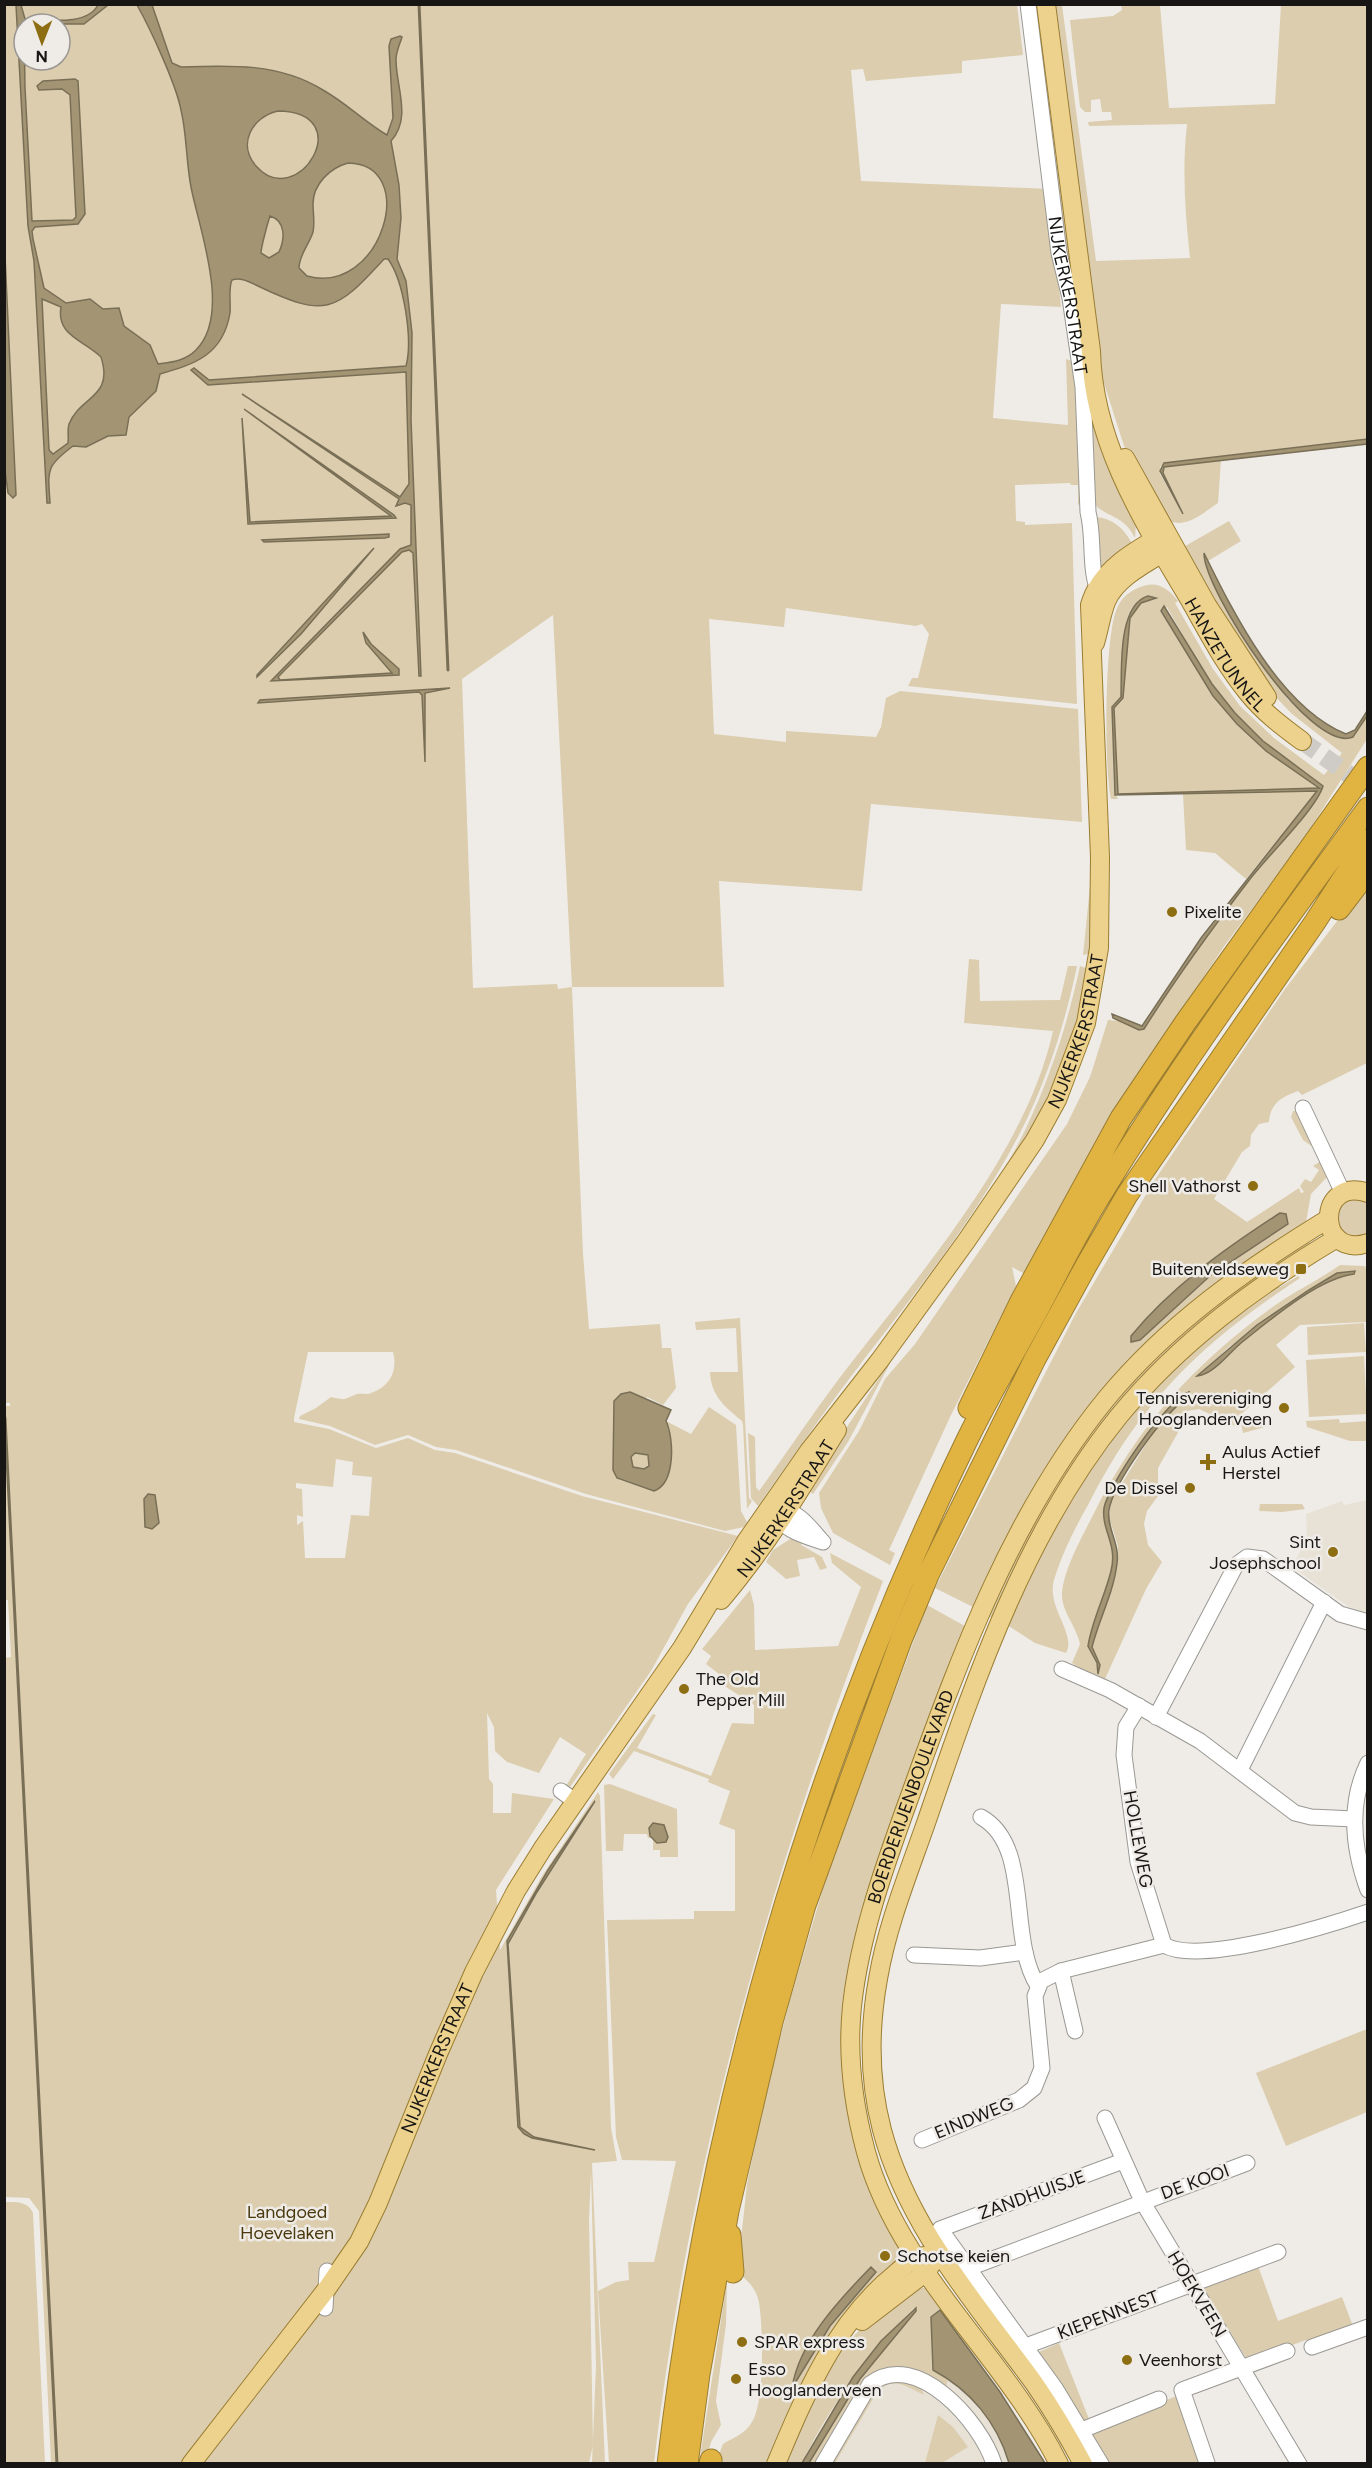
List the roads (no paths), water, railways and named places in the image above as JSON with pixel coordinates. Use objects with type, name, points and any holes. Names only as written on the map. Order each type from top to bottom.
[{"type":"highway","points":[[884,1629],[902,1563],[970,1406],[1077,1195],[1121,1118],[1185,1023],[1368,767]]},
{"type":"highway","points":[[668,2463],[686,2331],[707,2214],[748,2038],[787,1902],[828,1778],[884,1629],[967,1439],[1096,1202],[1224,1005],[1368,808]]},
{"type":"highway","points":[[687,2463],[701,2363],[728,2211],[772,2022],[806,1905],[856,1758],[928,1575],[1035,1359],[1127,1195],[1316,922],[1368,840]]},
{"type":"highway","points":[[1316,922],[1333,917],[1368,871]]},
{"type":"highway","points":[[728,2211],[734,2272]]},
{"type":"main road","name":"NIJKERKERSTRAAT","points":[[191,2463],[326,2299],[378,2203],[474,1972],[568,1796],[682,1648],[747,1540],[780,1513],[809,1451],[880,1360],[1035,1140],[1063,1087],[1081,1039],[1096,979],[1100,929],[1093,651],[1102,594],[1120,583],[1164,543],[1129,492],[1102,428],[1091,376],[1091,351],[1046,4]]},
{"type":"main road","name":"HANZETUNNEL","points":[[1164,543],[1207,605],[1257,685],[1305,738]]},
{"type":"main road","points":[[1367,1243],[1347,1244],[1337,1238],[1331,1232],[1328,1219],[1331,1205],[1343,1193],[1354,1190],[1368,1193]]},
{"type":"main road","name":"BOERDERIJENBOULEVARD","points":[[1059,2463],[1042,2431],[920,2265],[879,2190],[860,2127],[851,2059],[852,2008],[865,1935],[896,1836],[938,1719],[974,1631],[1017,1536],[1046,1482],[1088,1422],[1128,1374],[1169,1332],[1210,1296],[1276,1249],[1328,1219]]},
{"type":"main road","name":"BOERDERIJENBOULEVARD","points":[[1083,2463],[1037,2387],[939,2253],[908,2201],[889,2155],[881,2126],[872,2064],[873,2008],[883,1949],[967,1702],[1039,1539],[1068,1486],[1103,1437],[1142,1389],[1187,1344],[1235,1304],[1288,1267],[1337,1238]]},
{"type":"main road","points":[[776,2463],[817,2375],[856,2326],[920,2265],[939,2253]]},
{"type":"street","name":"NIJKERKERSTRAAT","points":[[1028,4],[1059,253],[1072,309],[1083,387],[1093,573],[1102,594]]},
{"type":"street","points":[[1304,1108],[1343,1193]]},
{"type":"street","points":[[1156,1717],[1236,1564],[1242,1559],[1251,1556],[1263,1559],[1340,1614],[1368,1622]]},
{"type":"street","points":[[1240,1770],[1324,1602]]},
{"type":"street","points":[[1062,1669],[1139,1706],[1200,1741],[1295,1813],[1311,1817],[1354,1819]]},
{"type":"street","name":"HOLLEWEG","points":[[1139,1706],[1126,1727],[1124,1755],[1138,1862],[1164,1945]]},
{"type":"street","points":[[1368,1763],[1360,1782],[1354,1819],[1358,1857],[1368,1890]]},
{"type":"street","points":[[981,1817],[994,1824],[1008,1845],[1025,1952],[1031,1974],[1038,1986],[1047,1977],[1061,1971],[1164,1945],[1177,1950],[1222,1950],[1368,1912]]},
{"type":"street","points":[[914,1955],[980,1958],[1025,1952]]},
{"type":"street","points":[[1061,1971],[1075,2031]]},
{"type":"street","name":"EINDWEG","points":[[922,2140],[1019,2100],[1034,2088],[1042,2068],[1035,2004],[1038,1986]]},
{"type":"street","name":"HOEKVEEN","points":[[1105,2118],[1142,2201],[1299,2463]]},
{"type":"street","name":"ZANDHUISJE","points":[[969,2268],[940,2229],[1123,2161]]},
{"type":"street","name":"DE KOOI","points":[[969,2268],[1247,2163]]},
{"type":"street","name":"KIEPENNEST","points":[[1026,2346],[1278,2252]]},
{"type":"street","points":[[969,2268],[1026,2346],[1082,2430],[1101,2463]]},
{"type":"street","points":[[326,2299],[327,2271]]},
{"type":"street","points":[[1312,2347],[1368,2327]]},
{"type":"street","points":[[1207,2463],[1182,2390],[1287,2351]]},
{"type":"street","points":[[823,2463],[870,2384],[882,2377],[898,2374],[932,2387],[956,2403],[980,2432],[994,2463]]},
{"type":"street","points":[[1082,2430],[1158,2399]]},
{"type":"waterway","points":[[419,4],[448,670]]},
{"type":"waterway","points":[[5,1418],[57,2464]]},
{"type":"tunnel","points":[[1302,741],[1368,788]]},
{"type":"place","name":"Pixelite","points":[[1172,912]]},
{"type":"place","name":"Shell Vathorst","points":[[1253,1186]]},
{"type":"place","name":"Buitenveldseweg","points":[[1301,1269]]},
{"type":"place","name":"Tennisvereniging Hooglanderveen","points":[[1284,1408]]},
{"type":"place","name":"Aulus Actief Herstel","points":[[1208,1462]]},
{"type":"place","name":"De Dissel","points":[[1190,1488]]},
{"type":"place","name":"Sint Josephschool","points":[[1333,1552]]},
{"type":"place","name":"The Old Pepper Mill","points":[[684,1689]]},
{"type":"place","name":"Schotse keien","points":[[885,2256]]},
{"type":"place","name":"SPAR express","points":[[742,2342]]},
{"type":"place","name":"Veenhorst","points":[[1127,2360]]},
{"type":"place","name":"Esso Hooglanderveen","points":[[736,2379]]},
{"type":"park label","name":"Landgoed Hoevelaken","points":[[287,2222]]}]
